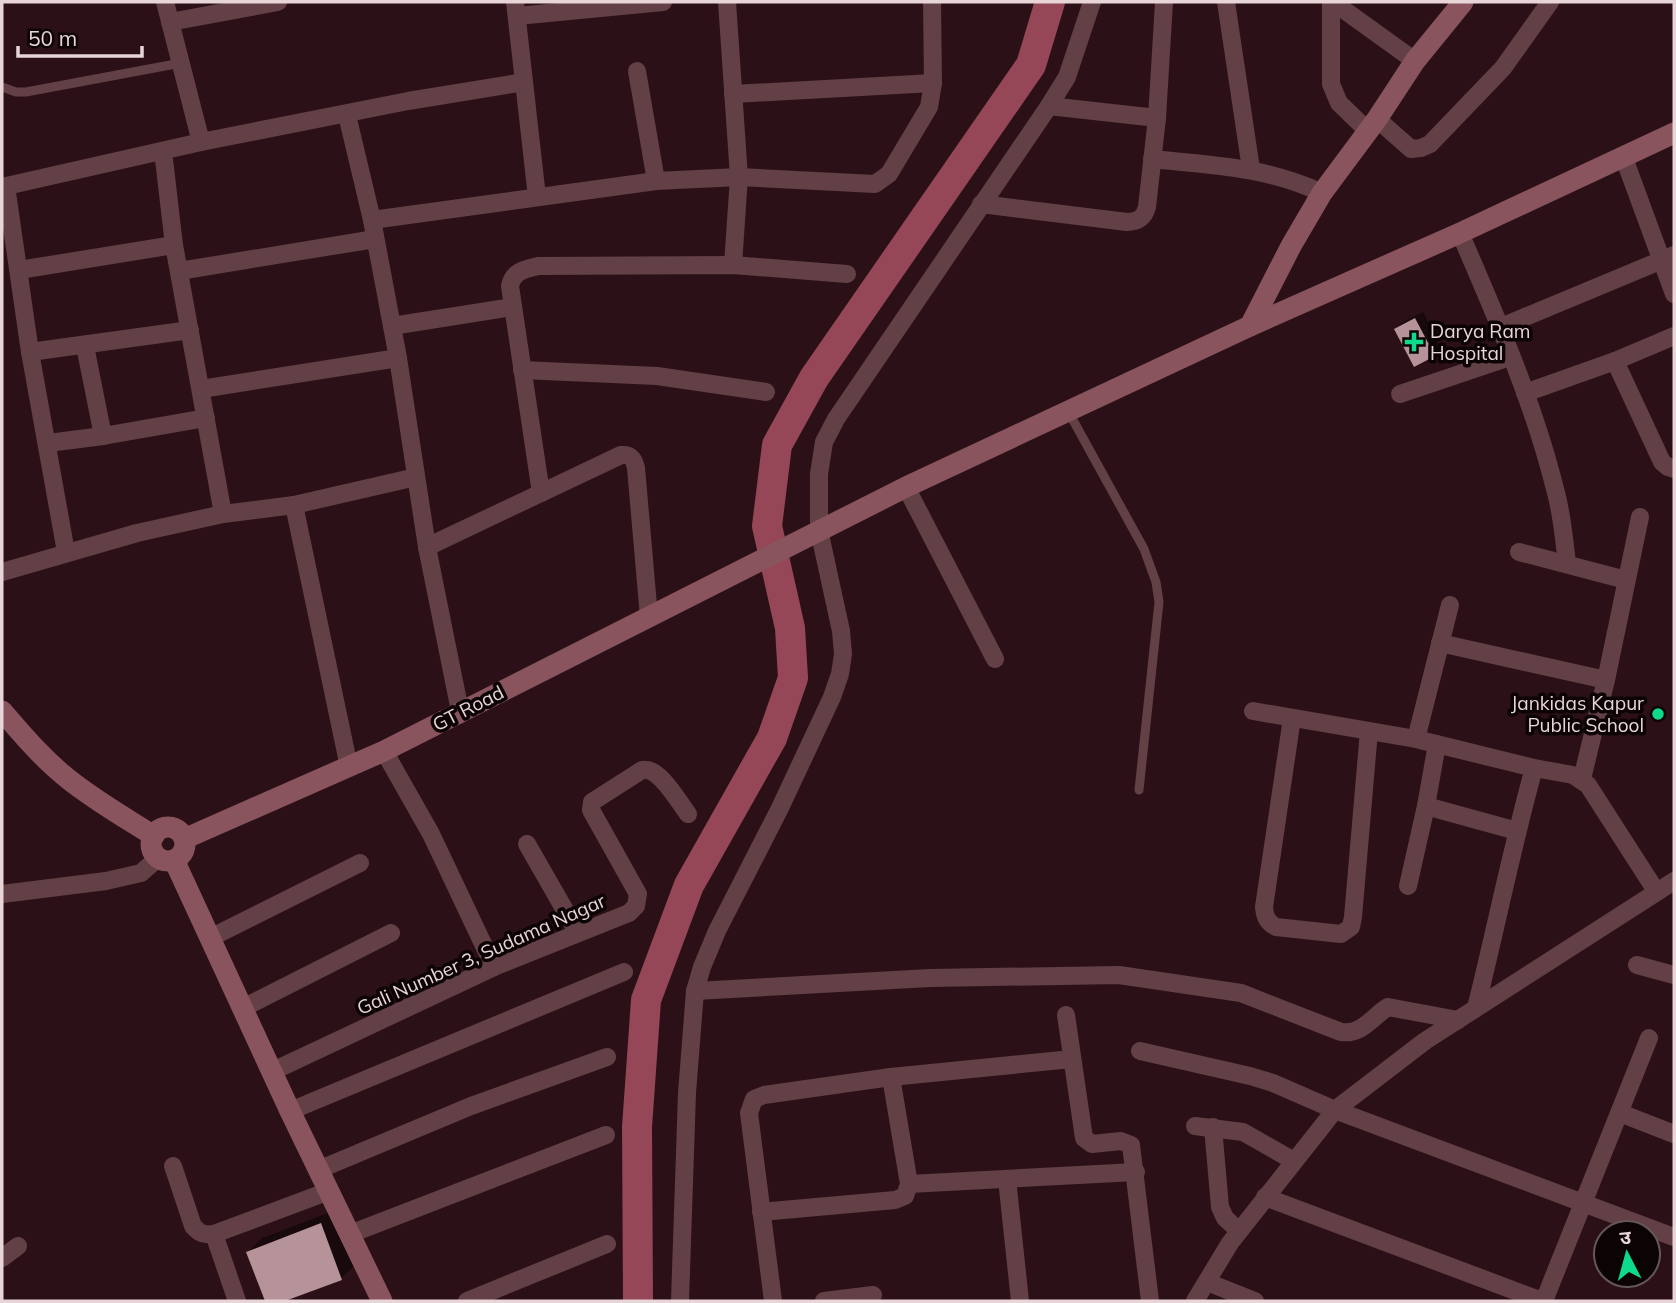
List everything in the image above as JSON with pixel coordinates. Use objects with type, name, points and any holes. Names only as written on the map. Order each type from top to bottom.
[{"type":"main road","points":[[1250,326],[1322,193],[1415,61],[1462,2]]},
{"type":"main road","name":"GT Road","points":[[184,839],[384,751],[906,487],[1250,326],[1460,233],[1674,133]]},
{"type":"main road","points":[[2,711],[30,744],[65,777],[153,836]]},
{"type":"main road","points":[[166,859],[183,852],[184,839],[180,832],[170,827],[159,830],[153,836],[152,849],[166,859],[210,939],[382,1301]]},
{"type":"street","points":[[165,2],[201,142]]},
{"type":"street","points":[[170,22],[278,2]]},
{"type":"street","points":[[537,197],[516,9],[663,2]]},
{"type":"street","points":[[727,2],[738,177],[733,265]]},
{"type":"street","points":[[372,220],[656,181],[738,177],[875,184],[881,182],[889,174],[929,107],[933,83],[932,2]]},
{"type":"street","points":[[680,1301],[687,1093],[695,991],[717,931],[780,808],[840,674],[843,654],[841,631],[812,535],[824,442],[835,419],[1067,77],[1092,2]]},
{"type":"street","points":[[981,204],[1134,222],[1145,214],[1157,118],[1164,2]]},
{"type":"street","points":[[1226,2],[1251,169]]},
{"type":"street","points":[[1332,2],[1415,61]]},
{"type":"street","points":[[1332,2],[1331,84],[1339,103],[1411,149],[1430,144],[1503,68],[1550,2]]},
{"type":"street","points":[[636,71],[656,181]]},
{"type":"street","points":[[66,552],[4,187],[201,142],[408,101],[524,82]]},
{"type":"street","points":[[733,94],[933,83]]},
{"type":"street","points":[[1049,106],[1157,118]]},
{"type":"street","points":[[347,115],[372,220],[398,358],[427,547],[460,711]]},
{"type":"street","points":[[163,151],[174,245],[223,514]]},
{"type":"street","points":[[1624,158],[1667,257],[1674,295]]},
{"type":"street","points":[[1152,159],[1251,169],[1295,180],[1322,193]]},
{"type":"street","points":[[1460,233],[1501,327],[1525,393],[1556,490],[1567,564]]},
{"type":"street","points":[[179,271],[375,239]]},
{"type":"street","points":[[19,270],[174,245]]},
{"type":"street","points":[[1501,327],[1667,257]]},
{"type":"street","points":[[541,493],[513,307],[512,280],[523,270],[538,266],[733,265],[847,274]]},
{"type":"street","points":[[392,326],[513,307]]},
{"type":"street","points":[[30,352],[190,330]]},
{"type":"street","points":[[1525,393],[1615,361],[1674,336]]},
{"type":"street","points":[[85,346],[103,436]]},
{"type":"street","points":[[1400,394],[1510,357]]},
{"type":"street","points":[[201,388],[398,358]]},
{"type":"street","points":[[1615,361],[1662,462],[1674,469]]},
{"type":"street","points":[[522,370],[657,376],[766,391]]},
{"type":"street","points":[[48,443],[206,418]]},
{"type":"street","points":[[427,547],[621,455],[627,455],[633,458],[636,468],[649,617]]},
{"type":"street","points":[[2,572],[66,552],[223,514],[294,505],[416,477]]},
{"type":"street","points":[[906,487],[995,660]]},
{"type":"street","points":[[294,505],[349,767]]},
{"type":"street","points":[[1582,779],[1640,517]]},
{"type":"street","points":[[1519,552],[1626,580]]},
{"type":"street","points":[[1416,739],[1450,605]]},
{"type":"street","points":[[1440,643],[1606,680]]},
{"type":"street","points":[[1253,711],[1416,739],[1582,779],[1656,891]]},
{"type":"street","points":[[1292,718],[1264,906],[1265,917],[1276,927],[1341,934],[1351,928],[1369,730]]},
{"type":"street","points":[[1408,886],[1437,744]]},
{"type":"street","points":[[384,751],[431,834],[494,967]]},
{"type":"street","name":"Gali Number 3, Sudama Nagar","points":[[273,1072],[494,967],[629,912],[636,906],[638,894],[591,810],[592,802],[647,768],[656,772],[688,814]]},
{"type":"street","points":[[1476,1008],[1534,768]]},
{"type":"street","points":[[1426,806],[1517,831]]},
{"type":"street","points":[[527,844],[578,933]]},
{"type":"street","points":[[2,894],[106,881],[141,873],[166,859]]},
{"type":"street","points":[[210,939],[360,863]]},
{"type":"street","points":[[1195,1301],[1239,1231],[1335,1110],[1425,1041],[1674,881]]},
{"type":"street","points":[[243,1008],[391,933]]},
{"type":"street","points":[[1637,965],[1674,975]]},
{"type":"street","points":[[290,1111],[624,972]]},
{"type":"street","points":[[695,991],[930,978],[1119,975],[1241,993],[1341,1032],[1360,1030],[1388,1007],[1458,1020]]},
{"type":"street","points":[[1066,1015],[1084,1138],[1092,1144],[1131,1145],[1150,1301]]},
{"type":"street","points":[[1265,1197],[1543,1301],[1649,1038]]},
{"type":"street","points":[[1140,1051],[1250,1076],[1674,1237]]},
{"type":"street","points":[[318,1170],[471,1106],[607,1057]]},
{"type":"street","points":[[773,1301],[750,1113],[754,1099],[764,1095],[891,1077],[1072,1059]]},
{"type":"street","points":[[761,1212],[895,1200],[905,1196],[909,1184],[891,1077]]},
{"type":"street","points":[[1620,1113],[1674,1134]]},
{"type":"street","points":[[1195,1126],[1249,1134],[1294,1161]]},
{"type":"street","points":[[1213,1128],[1220,1207],[1225,1218],[1239,1231]]},
{"type":"street","points":[[350,1234],[606,1135]]},
{"type":"street","points":[[173,1166],[193,1226],[205,1235],[329,1191]]},
{"type":"street","points":[[909,1184],[1136,1172]]},
{"type":"street","points":[[1007,1179],[1020,1301]]},
{"type":"street","points":[[214,1234],[237,1301]]},
{"type":"street","points":[[467,1301],[607,1244]]},
{"type":"street","points":[[2,1258],[18,1246]]},
{"type":"street","points":[[1207,1282],[1255,1301]]},
{"type":"street","points":[[824,1301],[873,1295]]},
{"type":"lane","points":[[2,87],[26,92],[181,63]]},
{"type":"lane","points":[[1068,411],[1144,549],[1156,582],[1159,602],[1139,790]]},
{"type":"building","points":[[1415,318],[1435,356],[1414,367],[1394,329]]},
{"type":"building","points":[[321,1223],[342,1280],[285,1301],[265,1301],[246,1252]]},
{"type":"waterway","points":[[638,1301],[637,1127],[646,1000],[689,885],[772,738],[793,678],[790,628],[767,526],[777,445],[814,378],[1031,65],[1050,2]]},
{"type":"place","name":"Darya Ram Hospital","points":[[1414,342]]},
{"type":"place","name":"Jankidas Kapur Public School","points":[[1658,714]]}]
